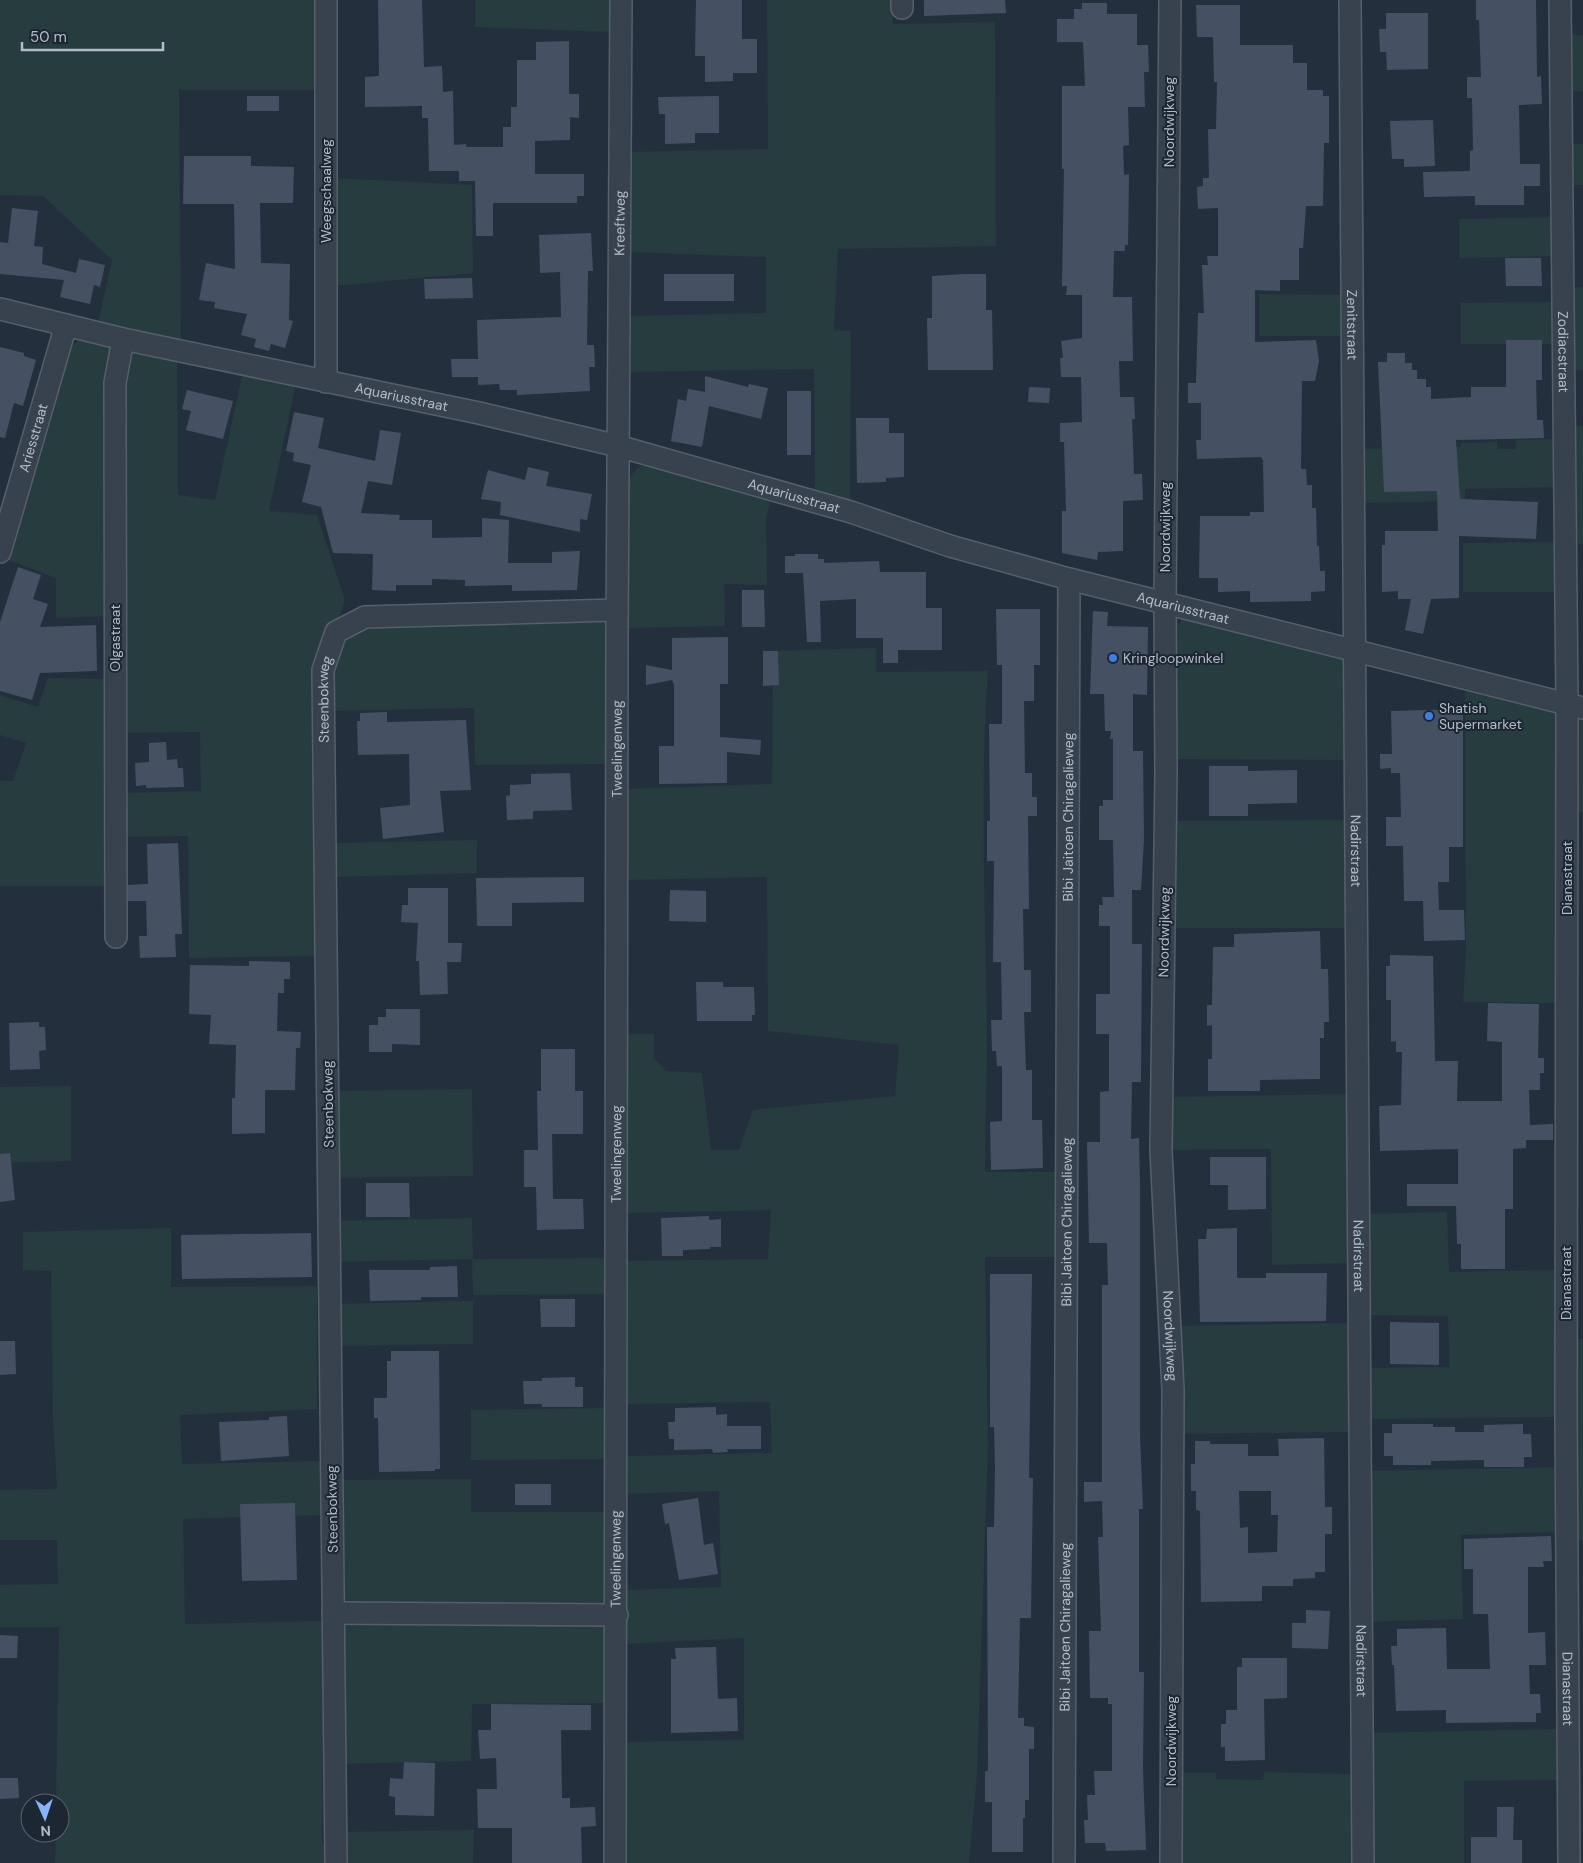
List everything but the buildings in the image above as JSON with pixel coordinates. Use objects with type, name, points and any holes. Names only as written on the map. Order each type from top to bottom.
[{"type":"street","name":"Weegschaalweg","points":[[326,0],[326,382]]},
{"type":"street","name":"Kreeftweg","points":[[618,446],[621,0]]},
{"type":"street","name":"Noordwijkweg","points":[[1170,0],[1165,605],[1166,772],[1161,1150],[1173,1390],[1171,1863]]},
{"type":"street","name":"Zenitstraat","points":[[1350,0],[1354,650]]},
{"type":"street","name":"Zodiacstraat","points":[[1560,0],[1575,706]]},
{"type":"street","name":"Aquariusstraat","points":[[0,309],[124,339],[479,413],[618,446],[851,512],[950,546],[1069,579],[1165,605],[1354,650],[1575,706]]},
{"type":"street","name":"Ariesstraat","points":[[0,552],[66,325]]},
{"type":"street","name":"Olgastraat","points":[[116,937],[114,383],[124,339]]},
{"type":"street","name":"Tweelingenweg","points":[[615,1863],[618,446]]},
{"type":"street","name":"Bibi Jaitoen Chiragalieweg","points":[[1064,1863],[1069,579]]},
{"type":"street","name":"Steenbokweg","points":[[336,1863],[324,670],[336,632],[365,617],[617,610]]},
{"type":"street","name":"Nadirstraat","points":[[1354,650],[1363,1863]]},
{"type":"street","name":"Dianastraat","points":[[1569,1863],[1566,1419],[1575,706]]},
{"type":"street","points":[[333,1613],[616,1615]]},
{"type":"green space","points":[[0,0],[320,0],[320,90],[179,90],[181,343],[98,323],[112,260],[43,196],[0,195]]},
{"type":"green space","points":[[475,0],[615,0],[614,32],[475,27]]},
{"type":"green space","points":[[767,0],[892,0],[893,24],[995,22],[996,246],[838,249],[834,330],[851,331],[850,502],[815,494],[814,369],[625,372],[626,316],[766,313],[766,257],[627,252],[626,152],[768,149]]},
{"type":"green space","points":[[1567,35],[1583,35],[1583,91],[1568,91]]},
{"type":"green space","points":[[1568,144],[1583,144],[1583,185],[1569,185]]},
{"type":"green space","points":[[333,178],[472,185],[473,273],[334,286]]},
{"type":"green space","points":[[1558,217],[1558,256],[1459,258],[1459,219]]},
{"type":"green space","points":[[1583,287],[1583,370],[1572,370],[1571,288]]},
{"type":"green space","points":[[1259,294],[1344,295],[1344,336],[1259,336]]},
{"type":"green space","points":[[1553,302],[1554,344],[1461,344],[1461,303]]},
{"type":"green space","points":[[87,339],[115,346],[110,616],[56,618],[56,578],[6,559],[70,346],[80,340]]},
{"type":"green space","points":[[129,348],[177,359],[178,495],[215,500],[243,372],[296,383],[269,511],[317,515],[345,600],[335,628],[318,956],[189,958],[188,836],[119,837],[119,793],[201,791],[200,732],[119,733],[121,385]]},
{"type":"green space","points":[[1570,426],[1583,426],[1583,544],[1571,544]]},
{"type":"green space","points":[[1558,439],[1559,487],[1465,489],[1465,501],[1358,503],[1356,449],[1461,447],[1461,443],[1497,442],[1497,449],[1516,449],[1516,440]]},
{"type":"green space","points":[[643,465],[656,465],[771,499],[766,518],[767,585],[724,584],[725,626],[625,628],[627,489],[632,475]]},
{"type":"green space","points":[[1561,542],[1561,592],[1463,592],[1463,543]]},
{"type":"green space","points":[[602,619],[611,628],[606,764],[475,765],[474,708],[329,711],[329,669],[341,638],[368,624]]},
{"type":"green space","points":[[1183,619],[1333,653],[1346,660],[1350,760],[1176,759],[1174,629]]},
{"type":"green space","points":[[876,648],[876,672],[988,671],[983,809],[987,1039],[985,1172],[1056,1172],[1057,1257],[985,1257],[988,1445],[977,1774],[969,1863],[622,1863],[621,1742],[744,1740],[744,1638],[625,1644],[625,1590],[721,1587],[719,1491],[624,1494],[623,1456],[772,1453],[770,1402],[626,1404],[624,1261],[768,1259],[771,1210],[625,1213],[624,1034],[654,1034],[654,1058],[666,1071],[702,1073],[711,1150],[739,1150],[753,1110],[895,1096],[899,1045],[768,1031],[767,877],[626,880],[625,789],[772,784],[773,651]]},
{"type":"green space","points":[[48,678],[110,679],[108,886],[0,886],[0,781],[13,781],[26,743],[0,735],[0,695],[38,707]]},
{"type":"green space","points":[[1465,685],[1554,710],[1559,716],[1559,1003],[1463,1002],[1466,951]]},
{"type":"green space","points":[[1583,717],[1583,812],[1572,812],[1576,722]]},
{"type":"green space","points":[[1349,820],[1349,928],[1173,928],[1173,821]]},
{"type":"green space","points":[[477,840],[477,873],[334,877],[334,843]]},
{"type":"green space","points":[[71,1086],[71,1161],[0,1163],[0,1087]]},
{"type":"green space","points":[[472,1089],[473,1176],[330,1178],[329,1091]]},
{"type":"green space","points":[[1348,1094],[1349,1263],[1272,1265],[1271,1149],[1169,1150],[1169,1097]]},
{"type":"green space","points":[[1447,1212],[1449,1272],[1558,1270],[1559,1417],[1361,1419],[1361,1368],[1450,1367],[1448,1316],[1362,1315],[1361,1214]]},
{"type":"green space","points":[[472,1218],[473,1259],[609,1258],[610,1294],[473,1295],[472,1259],[334,1262],[333,1221]]},
{"type":"green space","points":[[171,1228],[171,1287],[317,1286],[317,1409],[180,1415],[182,1464],[320,1461],[320,1515],[183,1519],[185,1624],[322,1621],[322,1845],[329,1846],[332,1832],[474,1830],[473,1863],[55,1863],[56,1843],[70,1843],[70,1793],[56,1793],[59,1627],[0,1627],[0,1585],[58,1584],[57,1540],[0,1540],[0,1490],[57,1489],[53,1420],[51,1271],[23,1270],[23,1232]]},
{"type":"green space","points":[[473,1301],[473,1344],[330,1346],[330,1304]]},
{"type":"green space","points":[[1349,1323],[1351,1432],[1170,1434],[1170,1326]]},
{"type":"green space","points":[[1572,1339],[1583,1339],[1583,1540],[1573,1540]]},
{"type":"green space","points":[[608,1408],[609,1459],[471,1460],[471,1410]]},
{"type":"green space","points":[[1560,1467],[1560,1532],[1461,1535],[1463,1619],[1366,1622],[1363,1471]]},
{"type":"green space","points":[[471,1479],[471,1512],[610,1512],[607,1608],[341,1604],[331,1480]]},
{"type":"green space","points":[[606,1620],[609,1703],[472,1704],[471,1761],[332,1764],[337,1621]]},
{"type":"green space","points":[[1561,1729],[1562,1780],[1464,1781],[1464,1863],[1364,1863],[1363,1733]]},
{"type":"green space","points":[[1264,1772],[1353,1774],[1352,1863],[1168,1863],[1170,1773],[1216,1773],[1216,1779],[1263,1780]]},
{"type":"place","name":"Kringloopwinkel","points":[[1113,658]]},
{"type":"place","name":"Shatish Supermarket","points":[[1429,716]]}]
